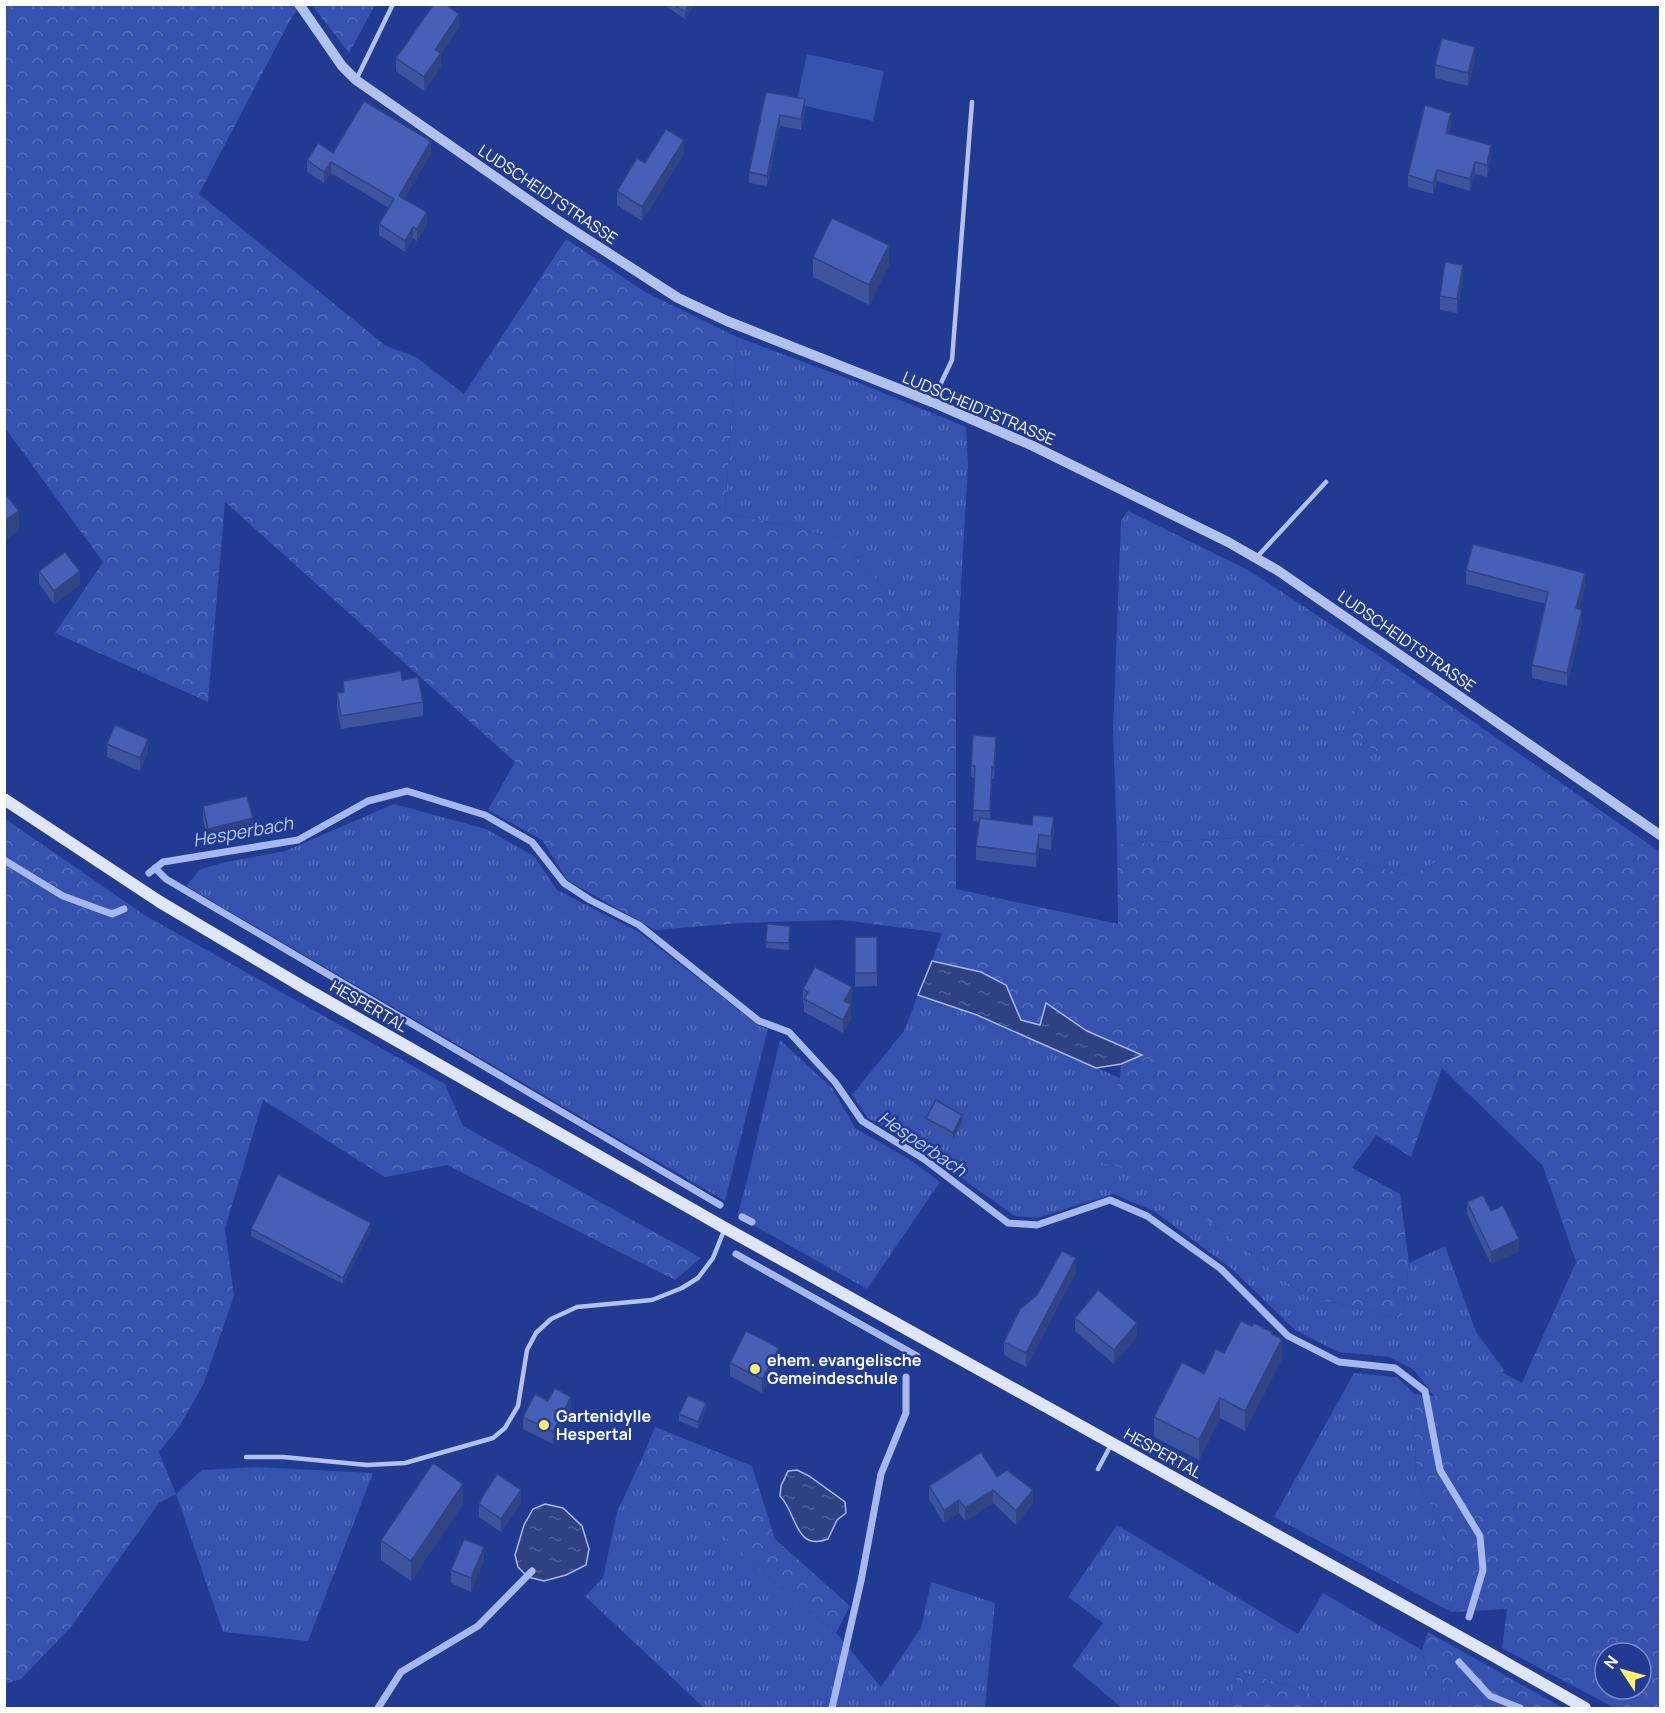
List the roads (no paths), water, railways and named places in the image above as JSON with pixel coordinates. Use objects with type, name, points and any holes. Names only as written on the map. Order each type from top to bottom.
[{"type":"main road","name":"HESPERTAL","points":[[4,800],[160,902],[338,1008],[725,1228],[1585,1708]]},
{"type":"street","name":"LUDSCHEIDTSTRASSE","points":[[299,4],[342,66],[356,80],[557,220],[678,298],[727,321],[932,402],[1033,446],[1228,542],[1277,570],[1660,835]]},
{"type":"lane","points":[[356,80],[393,4]]},
{"type":"lane","points":[[932,402],[952,360],[972,102]]},
{"type":"lane","points":[[1257,558],[1326,482]]},
{"type":"lane","points":[[246,1457],[283,1457],[367,1465],[405,1463],[493,1438],[505,1428],[518,1406],[527,1350],[536,1333],[551,1319],[577,1307],[652,1300],[682,1288],[698,1278],[713,1258],[725,1228]]},
{"type":"lane","points":[[1098,1469],[1112,1443]]},
{"type":"water","points":[[932,961],[981,972],[1006,985],[1021,1020],[1040,1025],[1046,1003],[1087,1031],[1142,1055],[1121,1064],[1096,1068],[977,1015],[918,995]]},
{"type":"water","points":[[797,1470],[845,1502],[846,1513],[837,1520],[828,1539],[817,1542],[803,1536],[780,1496],[781,1486],[788,1471]]},
{"type":"water","points":[[545,1504],[563,1508],[582,1526],[589,1549],[586,1565],[566,1575],[544,1581],[528,1577],[518,1567],[515,1555],[524,1525],[533,1509]]},
{"type":"waterway","name":"Hesperbach","points":[[149,873],[163,862],[298,840],[368,801],[407,791],[485,815],[532,842],[564,883],[590,900],[639,925],[759,1021],[789,1032],[835,1082],[862,1121],[924,1159],[1008,1223],[1037,1225],[1110,1200],[1147,1216],[1221,1269],[1288,1336],[1339,1362],[1395,1368],[1425,1391],[1440,1470],[1480,1536],[1483,1570],[1469,1617]]},
{"type":"waterway","name":"Hesperbach","points":[[4,860],[63,896],[112,914],[124,909]]},
{"type":"waterway","points":[[155,868],[166,879],[720,1205]]},
{"type":"waterway","points":[[742,1217],[752,1222]]},
{"type":"waterway","points":[[736,1254],[917,1356]]},
{"type":"waterway","points":[[832,1708],[861,1581],[881,1474],[906,1413],[906,1377]]},
{"type":"waterway","points":[[378,1708],[401,1672],[478,1626],[532,1571]]},
{"type":"waterway","name":"Hesperbach","points":[[1459,1662],[1490,1696],[1520,1708]]},
{"type":"place","name":"ehem. evangelische Gemeindeschule","points":[[755,1369]]},
{"type":"place","name":"Gartenidylle Hespertal","points":[[544,1425]]}]
